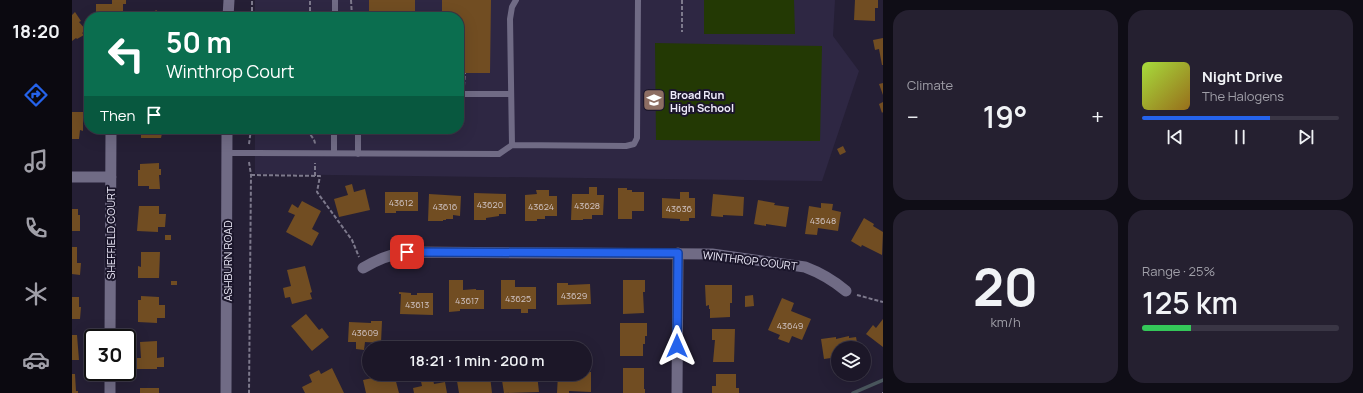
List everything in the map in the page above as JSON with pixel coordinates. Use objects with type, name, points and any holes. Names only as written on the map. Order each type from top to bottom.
[{"type":"street","points":[[228,0],[228,12]]},
{"type":"street","name":"SHEFFIELD COURT","points":[[110,329],[111,134]]},
{"type":"street","name":"ASHBURN ROAD","points":[[226,393],[227,134]]},
{"type":"street","points":[[72,177],[111,177]]},
{"type":"street","name":"WINTHROP COURT","points":[[363,268],[392,254],[407,252],[712,254],[805,267],[819,272],[834,281],[846,291]]},
{"type":"street","points":[[677,393],[678,253]]},
{"type":"street","points":[[110,381],[110,393]]},
{"type":"lane","points":[[335,0],[335,12]]},
{"type":"lane","points":[[512,145],[510,19],[512,7],[516,0]]},
{"type":"lane","points":[[227,153],[499,154],[512,145],[626,146],[634,144],[637,138],[638,0]]},
{"type":"lane","points":[[464,94],[511,94]]},
{"type":"lane","points":[[334,134],[334,153]]},
{"type":"lane","points":[[358,134],[358,154]]},
{"type":"path","points":[[252,0],[252,12]]},
{"type":"path","points":[[310,0],[310,12]]},
{"type":"path","points":[[351,0],[352,12]]},
{"type":"path","points":[[682,0],[682,32]]},
{"type":"path","points":[[464,87],[465,73]]},
{"type":"path","points":[[250,134],[248,154],[251,175],[250,393]]},
{"type":"path","points":[[251,175],[320,176],[317,192],[352,240],[363,268]]},
{"type":"path","points":[[846,291],[883,302]]},
{"type":"shaded area","name":"Broad Run High School","points":[[255,0],[835,0],[833,36],[859,71],[822,181],[255,174],[255,134],[464,134],[464,12],[255,12]]},
{"type":"green space","points":[[704,0],[794,0],[795,34],[704,34]]},
{"type":"green space","points":[[655,43],[822,46],[820,141],[656,140]]},
{"type":"building","points":[[112,0],[126,0],[126,4],[123,4],[123,12],[96,12],[96,4],[112,4]]},
{"type":"building","points":[[369,0],[415,0],[415,12],[369,12]]},
{"type":"building","points":[[442,0],[491,0],[490,73],[464,73],[464,12],[442,12]]},
{"type":"building","points":[[855,0],[878,0],[878,8],[875,8],[875,21],[854,20]]},
{"type":"building","points":[[75,12],[81,21],[79,22],[84,28],[84,32],[82,33],[84,35],[72,41],[72,15]]},
{"type":"building","points":[[883,38],[882,65],[879,49],[875,50],[873,40]]},
{"type":"building","points":[[883,83],[883,95],[879,84]]},
{"type":"building","points":[[883,102],[883,112],[882,113],[879,104]]},
{"type":"building","points":[[72,112],[83,112],[83,131],[80,130],[79,139],[72,139]]},
{"type":"building","points":[[141,134],[162,134],[161,138],[141,138]]},
{"type":"building","points":[[843,146],[846,152],[840,155],[837,149]]},
{"type":"building","points":[[159,163],[159,169],[161,169],[161,175],[159,175],[160,189],[149,189],[149,186],[138,186],[138,170],[140,170],[140,164]]},
{"type":"building","points":[[352,184],[354,192],[365,189],[370,210],[339,217],[334,199],[348,195],[345,186]]},
{"type":"building","points":[[589,187],[597,187],[597,195],[604,195],[603,215],[592,215],[592,219],[571,220],[572,194],[589,194]]},
{"type":"building","points":[[618,188],[627,188],[627,190],[632,190],[632,192],[644,192],[644,211],[632,211],[632,219],[618,219]]},
{"type":"building","points":[[536,190],[549,190],[549,196],[557,196],[557,216],[545,216],[545,219],[537,219],[537,221],[525,221],[525,195],[537,194]]},
{"type":"building","points":[[385,192],[418,192],[418,211],[396,211],[396,213],[385,213]]},
{"type":"building","points":[[680,192],[689,192],[689,198],[695,198],[695,218],[689,218],[689,221],[680,221],[680,219],[662,218],[662,198],[680,199]]},
{"type":"building","points":[[474,193],[506,194],[506,214],[499,214],[499,216],[486,218],[486,220],[474,220]]},
{"type":"building","points":[[429,194],[461,196],[460,216],[453,215],[453,219],[446,219],[443,221],[428,221]]},
{"type":"building","points":[[713,194],[744,197],[743,216],[711,216]]},
{"type":"building","points":[[758,200],[775,203],[774,205],[789,207],[786,227],[754,224]]},
{"type":"building","points":[[302,201],[321,211],[312,229],[319,233],[312,246],[286,232],[295,215],[288,212],[292,204],[298,208]]},
{"type":"building","points":[[821,203],[833,204],[832,210],[841,212],[838,231],[818,228],[817,235],[805,234],[809,206],[821,208]]},
{"type":"building","points":[[139,206],[159,206],[159,214],[166,214],[165,227],[158,227],[158,232],[137,231]]},
{"type":"building","points":[[72,209],[78,209],[78,215],[80,215],[80,231],[72,231]]},
{"type":"building","points":[[864,218],[883,232],[882,255],[862,245],[861,247],[851,241]]},
{"type":"building","points":[[165,235],[171,235],[171,240],[165,240]]},
{"type":"building","points":[[72,247],[77,247],[77,263],[81,263],[80,275],[72,274]]},
{"type":"building","points":[[141,252],[160,252],[159,278],[138,278],[138,266],[141,267]]},
{"type":"building","points":[[305,266],[312,292],[310,293],[312,299],[292,304],[290,297],[285,298],[283,288],[291,286],[287,270]]},
{"type":"building","points":[[449,280],[463,280],[463,290],[484,290],[484,309],[460,309],[460,311],[449,312]]},
{"type":"building","points":[[501,280],[515,280],[515,287],[536,287],[536,309],[528,309],[528,313],[521,313],[521,309],[501,309]]},
{"type":"building","points":[[623,280],[645,280],[645,292],[643,292],[644,313],[623,314]]},
{"type":"building","points":[[171,281],[177,281],[177,285],[171,285]]},
{"type":"building","points":[[557,283],[568,283],[568,285],[590,284],[591,304],[557,305]]},
{"type":"building","points":[[705,285],[732,285],[730,317],[710,318],[709,305],[706,306]]},
{"type":"building","points":[[399,292],[411,293],[411,295],[417,295],[417,293],[433,293],[433,315],[400,314],[401,294],[399,294]]},
{"type":"building","points":[[753,295],[754,306],[745,307],[745,296]]},
{"type":"building","points":[[141,296],[159,297],[159,305],[165,305],[165,318],[157,318],[157,323],[138,322],[138,300],[141,300]]},
{"type":"building","points":[[72,297],[79,297],[79,307],[81,307],[80,319],[72,319]]},
{"type":"building","points":[[782,298],[794,303],[791,311],[811,319],[802,340],[792,336],[789,343],[778,339],[780,335],[768,330]]},
{"type":"building","points":[[306,314],[319,330],[322,328],[329,337],[312,351],[291,326]]},
{"type":"building","points":[[883,319],[883,347],[866,334],[873,325],[876,328]]},
{"type":"building","points":[[371,321],[382,321],[381,341],[362,341],[362,350],[356,349],[356,342],[348,342],[349,322],[371,323]]},
{"type":"building","points":[[620,323],[647,323],[647,336],[645,336],[645,344],[643,344],[643,356],[620,356]]},
{"type":"building","points":[[712,329],[735,329],[734,362],[713,362],[715,340],[712,340]]},
{"type":"building","points":[[72,335],[77,335],[79,360],[72,360]]},
{"type":"building","points":[[849,336],[849,338],[856,337],[857,341],[831,341],[831,358],[824,359],[821,339],[836,337],[836,339]]},
{"type":"building","points":[[157,341],[157,358],[164,357],[164,367],[157,367],[157,369],[137,369],[137,358],[141,358],[140,342]]},
{"type":"building","points":[[332,368],[344,393],[305,393],[302,387],[312,382],[309,375],[319,370],[321,374]]},
{"type":"building","points":[[623,368],[644,368],[645,393],[623,393]]},
{"type":"building","points":[[72,374],[75,374],[76,391],[78,391],[78,393],[72,393]]},
{"type":"building","points":[[716,374],[736,374],[736,388],[739,388],[739,393],[712,393],[712,386],[716,386]]},
{"type":"building","points":[[363,381],[396,381],[399,393],[366,393]]},
{"type":"building","points":[[421,381],[433,381],[434,384],[445,382],[447,393],[414,393],[413,388],[422,386]]},
{"type":"building","points":[[457,381],[491,381],[492,393],[459,393]]},
{"type":"building","points":[[502,381],[538,381],[539,392],[504,393]]},
{"type":"building","points":[[558,381],[591,381],[591,392],[569,391],[569,393],[557,393]]},
{"type":"building","points":[[140,388],[159,388],[159,393],[140,393]]},
{"type":"waterway","points":[[853,393],[883,380]]},
{"type":"place","name":"Broad Run High School","points":[[654,100]]},
{"type":"route","points":[[407,252],[678,253],[677,346]]}]
